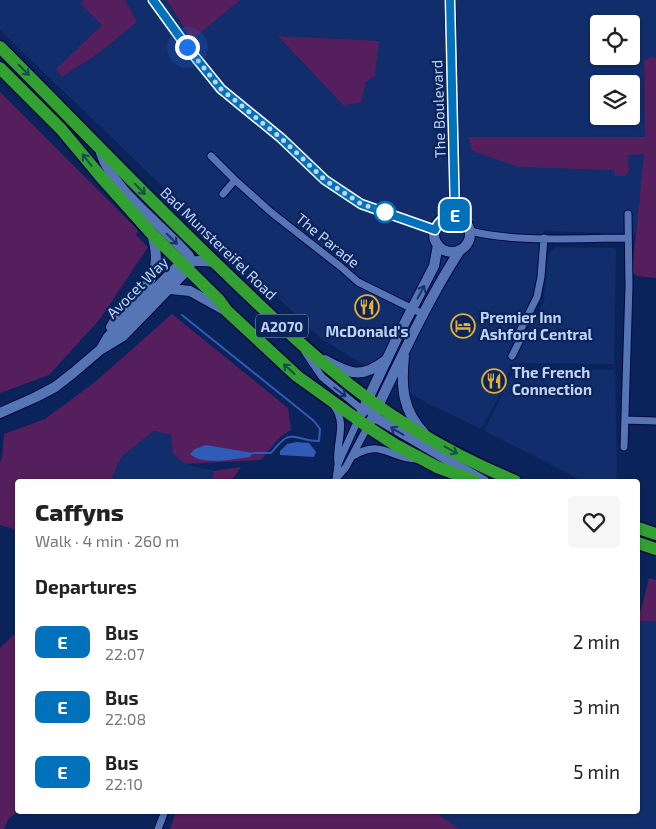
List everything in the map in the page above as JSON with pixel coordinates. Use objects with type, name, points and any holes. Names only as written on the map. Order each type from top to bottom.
[{"type":"highway","name":"Bad Munstereifel Road","points":[[0,47],[164,214],[327,367],[374,406],[461,456],[511,479]]},
{"type":"highway","name":"A2070","points":[[0,68],[61,129],[152,234],[187,265],[227,311],[287,367],[328,398],[363,419],[394,444],[437,467],[470,479]]},
{"type":"highway","points":[[640,529],[656,534]]},
{"type":"highway","points":[[640,544],[656,549]]},
{"type":"street","points":[[153,0],[187,47],[221,89],[281,138],[325,180],[361,204],[435,230]]},
{"type":"street","name":"The Boulevard","points":[[450,0],[455,216]]},
{"type":"street","name":"Avocet Way","points":[[0,413],[55,386],[100,350],[123,336],[170,289],[187,265],[184,250],[154,221],[115,177],[102,158],[99,147]]},
{"type":"street","name":"The Parade","points":[[211,156],[272,213],[358,282],[422,314]]},
{"type":"street","points":[[223,194],[235,180]]},
{"type":"street","points":[[624,447],[628,214]]},
{"type":"street","points":[[335,479],[338,464],[363,419],[374,406],[445,272],[469,240],[470,231],[466,222],[455,216],[449,216],[437,224],[435,230],[438,245],[434,266],[387,360],[374,406],[363,419],[352,456],[336,479]]},
{"type":"street","points":[[470,231],[520,238],[628,238]]},
{"type":"street","name":"Avocet Way","points":[[108,337],[112,324],[154,274],[157,254],[152,234]]},
{"type":"street","points":[[512,356],[519,342],[520,331],[537,296],[541,277],[544,238]]},
{"type":"street","points":[[438,245],[449,251],[460,250]]},
{"type":"street","name":"Avocet Way","points":[[100,350],[108,337],[176,268],[214,262]]},
{"type":"street","name":"Avocet Way","points":[[170,289],[190,291],[227,311]]},
{"type":"street","points":[[299,342],[322,377],[363,419]]},
{"type":"street","points":[[405,347],[402,384],[403,398],[417,426],[426,436]]},
{"type":"street","points":[[309,351],[344,370],[358,374],[377,368],[387,360]]},
{"type":"street","points":[[328,398],[340,418],[342,432],[336,454],[338,464]]},
{"type":"street","points":[[374,406],[395,430],[481,479]]},
{"type":"street","points":[[625,420],[656,421]]},
{"type":"street","points":[[352,456],[362,451],[382,449],[408,459],[422,459]]},
{"type":"street","points":[[158,829],[164,814]]},
{"type":"shaded area","points":[[0,0],[656,0],[656,58],[653,57],[644,61],[646,137],[636,234],[544,231],[532,307],[514,358],[544,301],[548,255],[555,247],[613,248],[616,249],[614,364],[512,363],[500,395],[481,429],[427,403],[319,337],[0,30]]},
{"type":"shaded area","points":[[84,0],[125,0],[137,22],[100,52],[62,77],[56,69],[102,25],[81,4]]},
{"type":"shaded area","points":[[167,0],[240,0],[192,40]]},
{"type":"shaded area","points":[[278,36],[379,41],[375,76],[366,82],[361,103],[343,105]]},
{"type":"shaded area","points":[[656,58],[656,278],[637,276],[632,272],[644,154],[628,155],[629,171],[625,176],[615,176],[614,170],[519,167],[472,151],[469,137],[645,137],[644,60]]},
{"type":"shaded area","points":[[0,92],[138,230],[136,235],[148,247],[100,319],[49,375],[0,393]]},
{"type":"shaded area","points":[[172,314],[288,408],[291,430],[280,437],[261,460],[185,464],[173,454],[171,435],[154,431],[122,456],[111,479],[15,479],[15,529],[0,525],[0,462],[4,434],[45,419],[95,382]]},
{"type":"shaded area","points":[[515,368],[615,370],[617,479],[579,479],[484,431]]},
{"type":"shaded area","points":[[154,431],[171,435],[185,464],[214,471],[214,479],[111,479],[122,456]]},
{"type":"shaded area","points":[[297,442],[309,443],[316,452],[314,457],[280,455],[280,451],[287,444]]},
{"type":"shaded area","points":[[206,445],[253,453],[250,457],[218,461],[202,460],[190,454],[195,449]]},
{"type":"shaded area","points":[[241,467],[232,479],[214,479],[214,471]]},
{"type":"shaded area","points":[[649,578],[656,580],[656,621],[640,621],[640,613]]},
{"type":"shaded area","points":[[640,621],[656,621],[656,829],[458,829],[439,814],[640,814]]},
{"type":"shaded area","points":[[15,634],[15,814],[9,818],[4,829],[0,829],[0,648]]},
{"type":"shaded area","points":[[175,814],[438,814],[459,829],[170,829]]},
{"type":"waterway","points":[[182,315],[314,421],[320,429],[319,441],[293,436],[284,439],[271,453],[253,453]]},
{"type":"bus line","name":"E","points":[[153,0],[187,47],[221,89],[281,138],[325,180],[361,204],[435,230],[437,224],[443,219],[455,216],[450,0]]},
{"type":"place","name":"McDonald's","points":[[367,307]]},
{"type":"place","name":"Premier Inn Ashford Central","points":[[463,326]]},
{"type":"place","name":"The French Connection","points":[[494,381]]},
{"type":"route","points":[[187,47],[221,89],[281,138],[325,180],[361,204],[385,212]]}]
